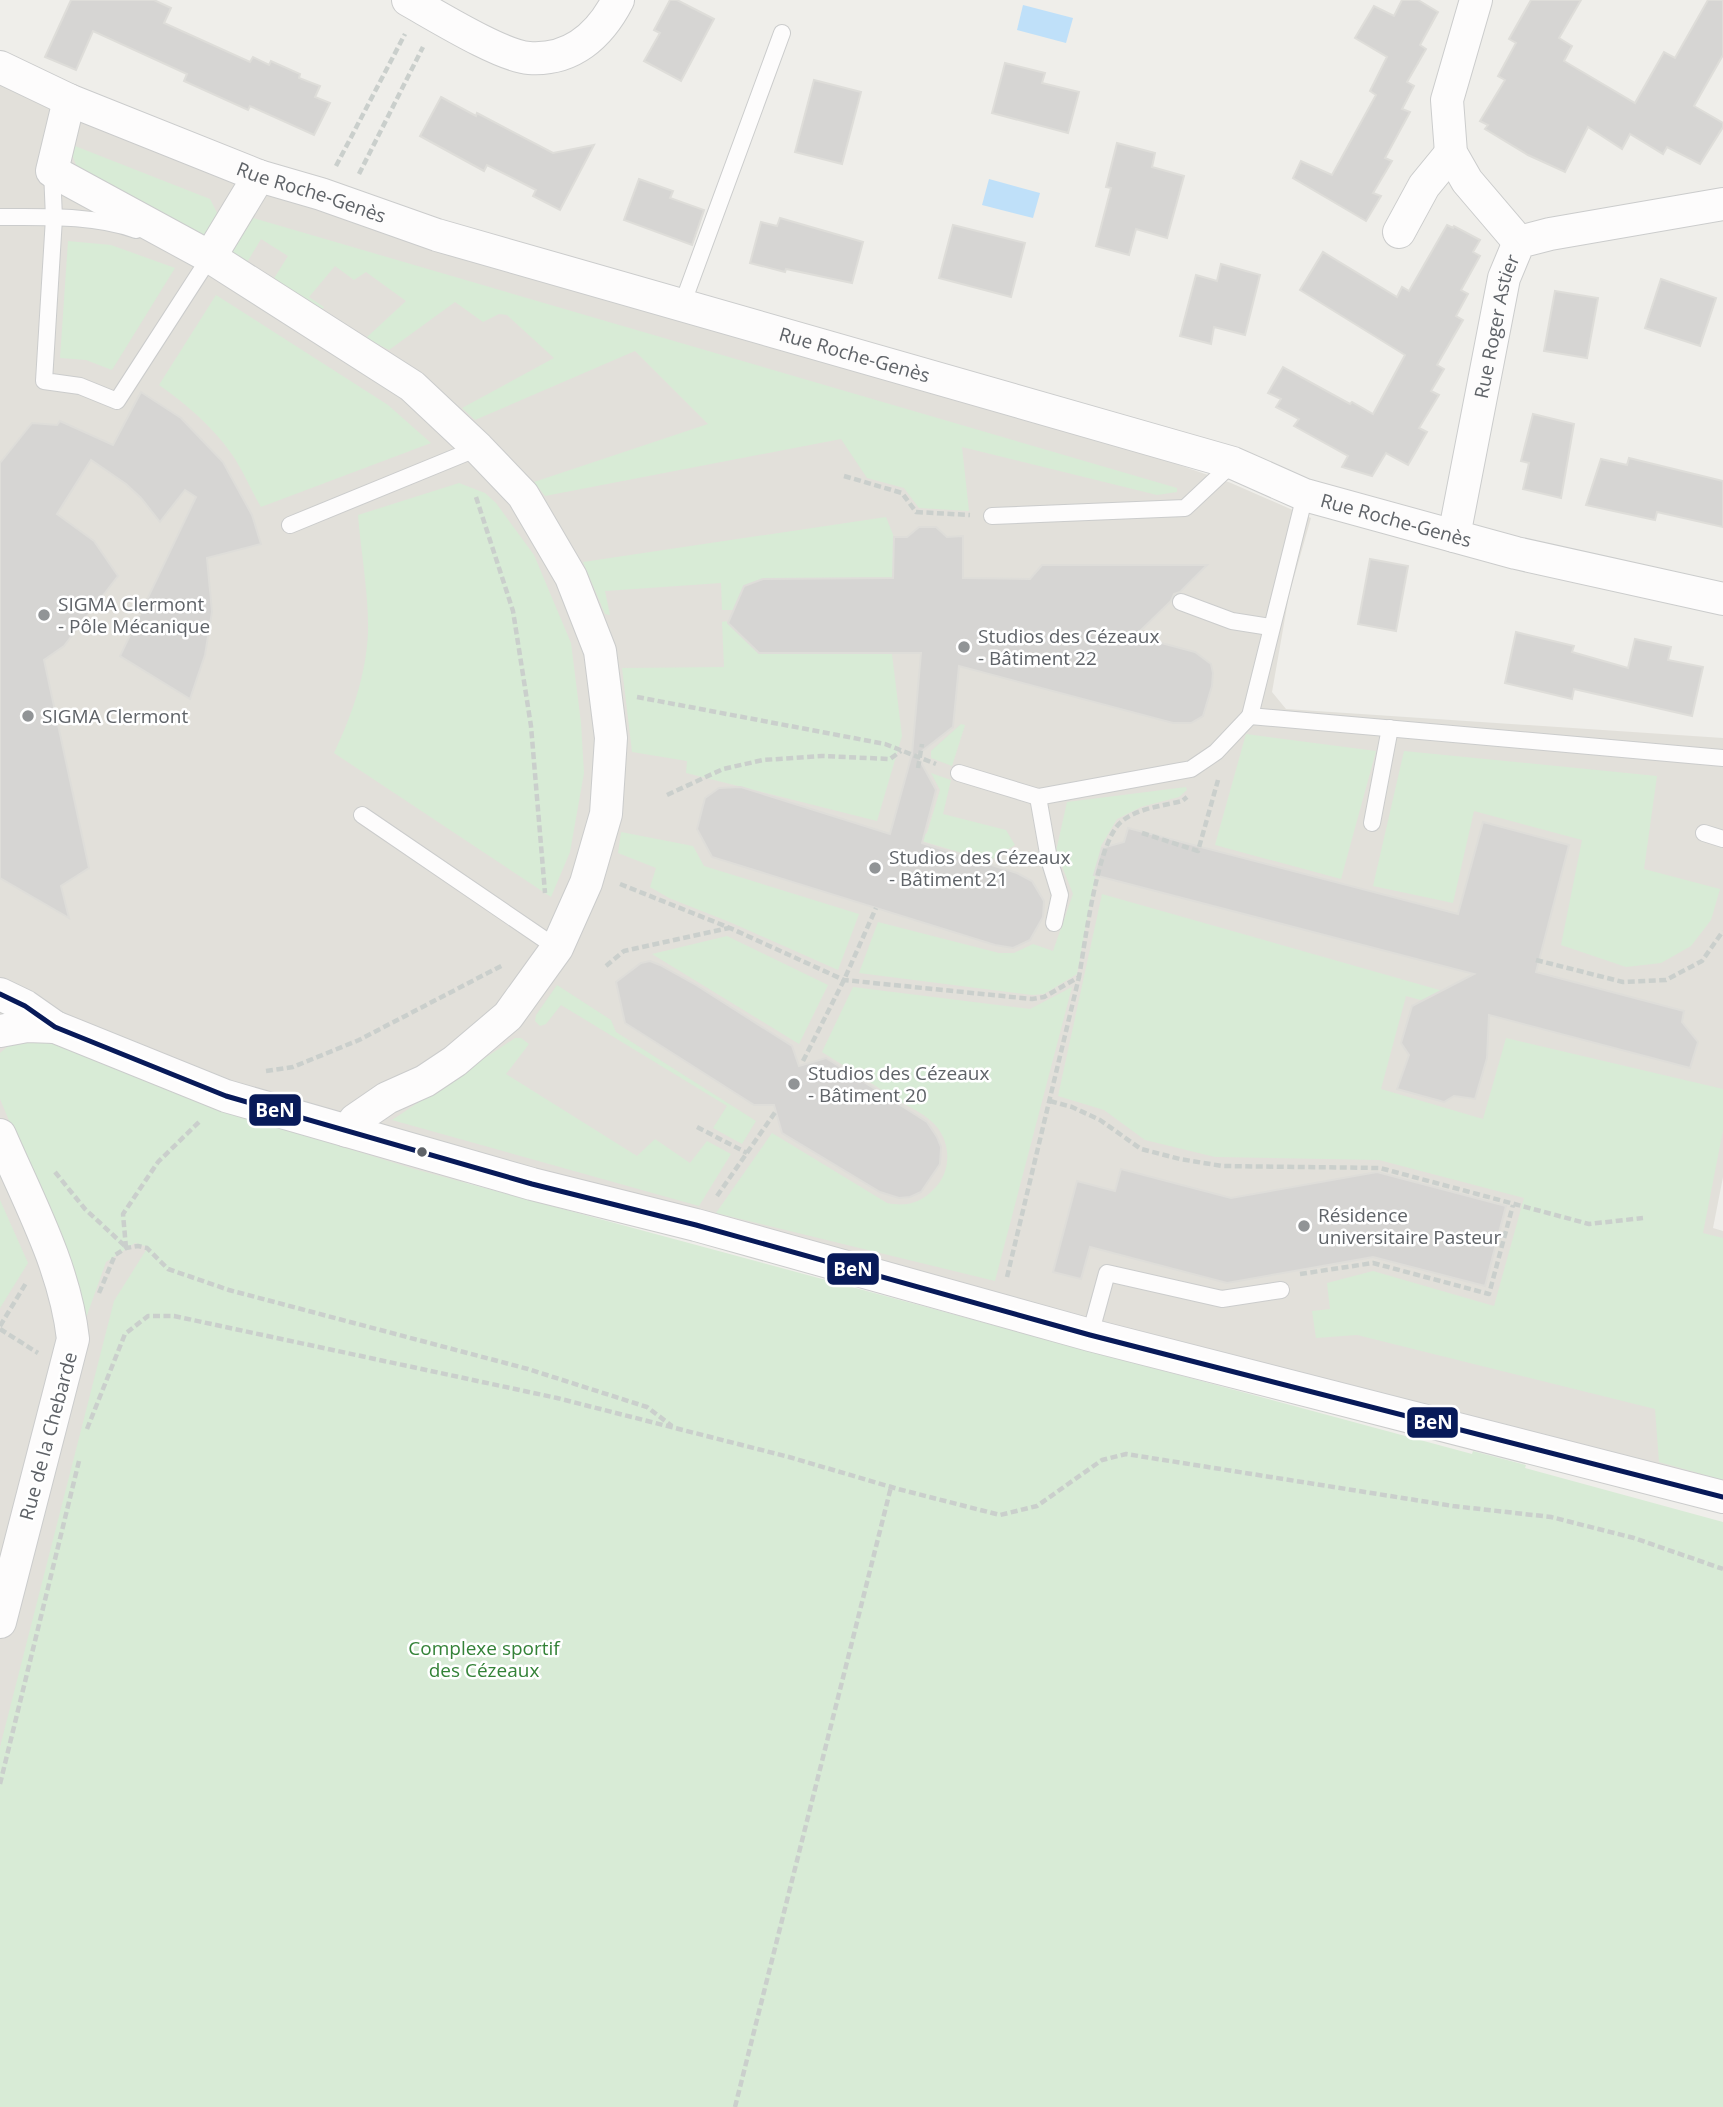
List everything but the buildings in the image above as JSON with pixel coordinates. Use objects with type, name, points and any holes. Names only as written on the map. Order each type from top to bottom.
[{"type":"street","points":[[422,8],[498,48],[528,58],[560,55],[589,41],[611,15],[618,0]]},
{"type":"street","points":[[1476,0],[1447,100],[1451,153],[1467,181],[1519,242]]},
{"type":"street","name":"Rue Roche-Genès","points":[[0,67],[69,100],[259,176],[437,236],[1233,463],[1305,495],[1516,553],[1723,599]]},
{"type":"street","points":[[69,100],[52,171],[210,257],[412,386],[470,451],[523,495],[571,577],[600,651],[611,738],[606,814],[590,872],[559,944],[508,1016],[455,1061],[425,1081],[387,1098],[355,1120],[347,1131]]},
{"type":"street","points":[[1399,232],[1424,186],[1451,153]]},
{"type":"street","points":[[210,257],[259,176]]},
{"type":"street","name":"Rue Roger Astier","points":[[1454,536],[1504,278],[1519,242],[1550,234],[1723,204]]},
{"type":"street","points":[[0,994],[25,1006],[55,1027],[226,1096],[532,1184],[709,1229],[1090,1335],[1723,1497]]},
{"type":"street","points":[[0,1031],[27,1026],[55,1027]]},
{"type":"street","name":"Rue de la Chebarde","points":[[0,1135],[51,1253],[71,1316],[73,1339],[0,1622]]},
{"type":"lane","points":[[682,305],[782,33]]},
{"type":"lane","points":[[0,217],[54,218],[119,224],[210,257],[117,401],[80,386],[44,381],[54,218],[52,171]]},
{"type":"lane","points":[[290,525],[470,451]]},
{"type":"lane","points":[[992,516],[1185,508],[1233,463]]},
{"type":"lane","points":[[959,773],[1038,797],[1191,769],[1216,752],[1250,716],[1305,495]]},
{"type":"lane","points":[[1181,602],[1232,621],[1270,627]]},
{"type":"lane","points":[[1250,716],[1723,758]]},
{"type":"lane","points":[[1372,823],[1391,728]]},
{"type":"lane","points":[[1038,797],[1049,859],[1060,895],[1054,923]]},
{"type":"lane","points":[[362,815],[559,944]]},
{"type":"lane","points":[[1704,833],[1723,839]]},
{"type":"lane","points":[[1090,1335],[1107,1273],[1222,1299],[1281,1290]]},
{"type":"path","points":[[333,199],[422,8]]},
{"type":"path","points":[[333,199],[422,8]]},
{"type":"path","points":[[126,1248],[123,1213],[158,1162],[226,1096],[237,1080],[247,1074],[293,1067],[359,1040],[497,966],[559,944],[545,897],[531,726],[513,611],[470,451]]},
{"type":"path","points":[[844,476],[902,493],[916,512],[992,516]]},
{"type":"path","points":[[605,691],[885,744],[959,773]]},
{"type":"path","points":[[918,768],[922,744]]},
{"type":"path","points":[[667,795],[723,769],[763,760],[822,756],[890,759],[901,751]]},
{"type":"path","points":[[1142,833],[1198,850],[1219,778],[1216,752]]},
{"type":"path","points":[[1000,1309],[1079,977],[1104,851],[1120,822],[1142,811],[1182,801],[1193,792],[1191,769]]},
{"type":"path","points":[[590,872],[730,928],[844,980],[1031,999],[1044,997],[1079,977]]},
{"type":"path","points":[[803,1061],[844,980],[876,908]]},
{"type":"path","points":[[606,966],[624,951],[730,928]]},
{"type":"path","points":[[1536,960],[1623,982],[1666,979],[1702,961],[1723,931]]},
{"type":"path","points":[[1050,1101],[1100,1119],[1141,1149],[1180,1159],[1222,1166],[1380,1168],[1589,1224],[1643,1218]]},
{"type":"path","points":[[721,1190],[776,1111]]},
{"type":"path","points":[[696,1127],[747,1153]]},
{"type":"path","points":[[50,1164],[85,1209],[126,1248]]},
{"type":"path","points":[[1281,1290],[1283,1277],[1373,1263],[1489,1294],[1513,1205]]},
{"type":"path","points":[[95,1303],[115,1255],[126,1248],[138,1246],[147,1248],[168,1269],[229,1290],[528,1369],[647,1407],[675,1428]]},
{"type":"path","points":[[0,1326],[37,1266],[51,1253]]},
{"type":"path","points":[[84,1442],[125,1334],[148,1316],[174,1316],[556,1398],[789,1457],[1000,1515],[1037,1506],[1102,1460],[1126,1454],[1453,1506],[1551,1517],[1634,1538],[1723,1569]]},
{"type":"path","points":[[0,1784],[81,1455]]},
{"type":"path","points":[[734,2107],[891,1487]]},
{"type":"shaded area","points":[[0,67],[69,100],[918,374],[1231,483],[1311,518],[1289,595],[1272,692],[1286,709],[1723,738],[1723,1177],[1713,1228],[1723,1231],[1723,1497],[532,1184],[426,1182],[0,1747]]},
{"type":"green space","points":[[75,146],[210,199],[220,219],[199,246],[91,179],[76,165],[70,149]]},
{"type":"green space","points":[[250,217],[1177,488],[1177,492],[1157,495],[962,447],[969,511],[919,508],[904,488],[867,478],[841,439],[545,496],[534,482],[708,424],[635,351],[475,420],[462,408],[554,358],[507,315],[499,314],[483,322],[455,302],[389,350],[366,338],[406,301],[366,272],[354,280],[335,266],[309,297],[324,307],[321,311],[273,280],[288,256],[261,239],[246,264],[234,256],[231,248]]},
{"type":"green space","points":[[68,241],[111,245],[175,268],[112,370],[86,360],[60,358]]},
{"type":"green space","points":[[216,295],[388,405],[431,443],[261,507],[224,443],[198,416],[159,385]]},
{"type":"green space","points":[[459,483],[485,493],[496,503],[534,555],[571,643],[584,773],[570,852],[551,897],[334,753],[357,694],[367,649],[367,604],[358,515]]},
{"type":"green space","points":[[886,517],[894,537],[893,558],[905,579],[763,579],[744,586],[736,603],[736,610],[722,610],[721,583],[605,591],[610,615],[605,614],[583,562]]},
{"type":"green space","points":[[726,621],[759,653],[795,651],[799,654],[892,654],[902,736],[877,821],[686,773],[687,761],[632,752],[622,668],[724,667],[722,622]]},
{"type":"green space","points":[[961,724],[965,725],[952,766],[931,758],[931,751]]},
{"type":"green space","points":[[1246,734],[1376,751],[1341,879],[1215,845]]},
{"type":"green space","points":[[1404,751],[1657,776],[1644,869],[1720,889],[1711,920],[1691,946],[1661,963],[1626,967],[1561,945],[1582,840],[1474,811],[1453,903],[1373,886]]},
{"type":"green space","points":[[931,773],[951,780],[943,814],[1006,830],[1015,845],[989,861],[915,839],[927,833],[940,790]]},
{"type":"green space","points":[[1186,787],[1187,790],[1179,797],[1141,807],[1117,819],[1101,846],[1077,974],[1044,994],[1032,995],[859,973],[878,922],[999,953],[1014,953],[1033,944],[1053,951],[1073,894],[1056,851],[1067,802]]},
{"type":"green space","points":[[621,832],[693,846],[704,866],[859,914],[838,970],[669,898],[650,887],[656,868],[618,853]]},
{"type":"green space","points":[[1102,894],[1450,993],[1446,1007],[1406,996],[1381,1089],[1483,1119],[1506,1038],[1723,1089],[1723,1130],[1703,1233],[1723,1238],[1723,1480],[1659,1462],[1655,1409],[1357,1335],[1316,1338],[1312,1311],[1330,1309],[1327,1283],[1373,1271],[1494,1306],[1524,1198],[1379,1160],[1215,1157],[1145,1140],[1104,1110],[1058,1096]]},
{"type":"green space","points":[[727,936],[828,985],[799,1044],[652,954]]},
{"type":"green space","points":[[557,985],[611,1020],[616,1032],[756,1121],[742,1144],[713,1128],[727,1106],[561,1005],[546,1024],[540,1026],[535,1021],[536,1015]]},
{"type":"green space","points":[[853,987],[1030,1009],[1072,987],[995,1281],[716,1213],[772,1133],[887,1203],[907,1204],[919,1200],[930,1193],[941,1180],[947,1154],[943,1136],[938,1128],[920,1113],[822,1052]]},
{"type":"green space","name":"Complexe sportif des Cézeaux","points":[[31,1037],[52,1042],[220,1109],[414,1169],[1472,1454],[1473,1451],[1526,1465],[1525,1468],[1723,1522],[1723,2107],[0,2107],[0,1747],[114,1301],[148,1247],[135,1243],[106,1262],[86,1318],[78,1286],[0,1099],[0,1053],[13,1042]]},
{"type":"green space","points":[[515,1038],[521,1038],[529,1044],[506,1074],[637,1156],[655,1139],[690,1163],[707,1141],[731,1154],[699,1206],[392,1120]]},
{"type":"green space","points":[[0,1200],[28,1263],[0,1308]]},
{"type":"water","points":[[1023,5],[1073,18],[1066,43],[1017,30]]},
{"type":"water","points":[[989,179],[1040,193],[1033,218],[982,205]]},
{"type":"transit line","name":"BeN","points":[[0,994],[25,1006],[55,1027],[226,1096],[532,1184],[696,1225],[1090,1335],[1723,1497]]},
{"type":"place","name":"SIGMA Clermont - Pôle Mécanique","points":[[44,615]]},
{"type":"place","name":"Studios des Cézeaux - Bâtiment 22","points":[[964,647]]},
{"type":"place","name":"SIGMA Clermont","points":[[28,716]]},
{"type":"place","name":"Studios des Cézeaux - Bâtiment 21","points":[[875,868]]},
{"type":"place","name":"Studios des Cézeaux - Bâtiment 20","points":[[794,1084]]},
{"type":"place","name":"Résidence universitaire Pasteur","points":[[1304,1226]]}]
